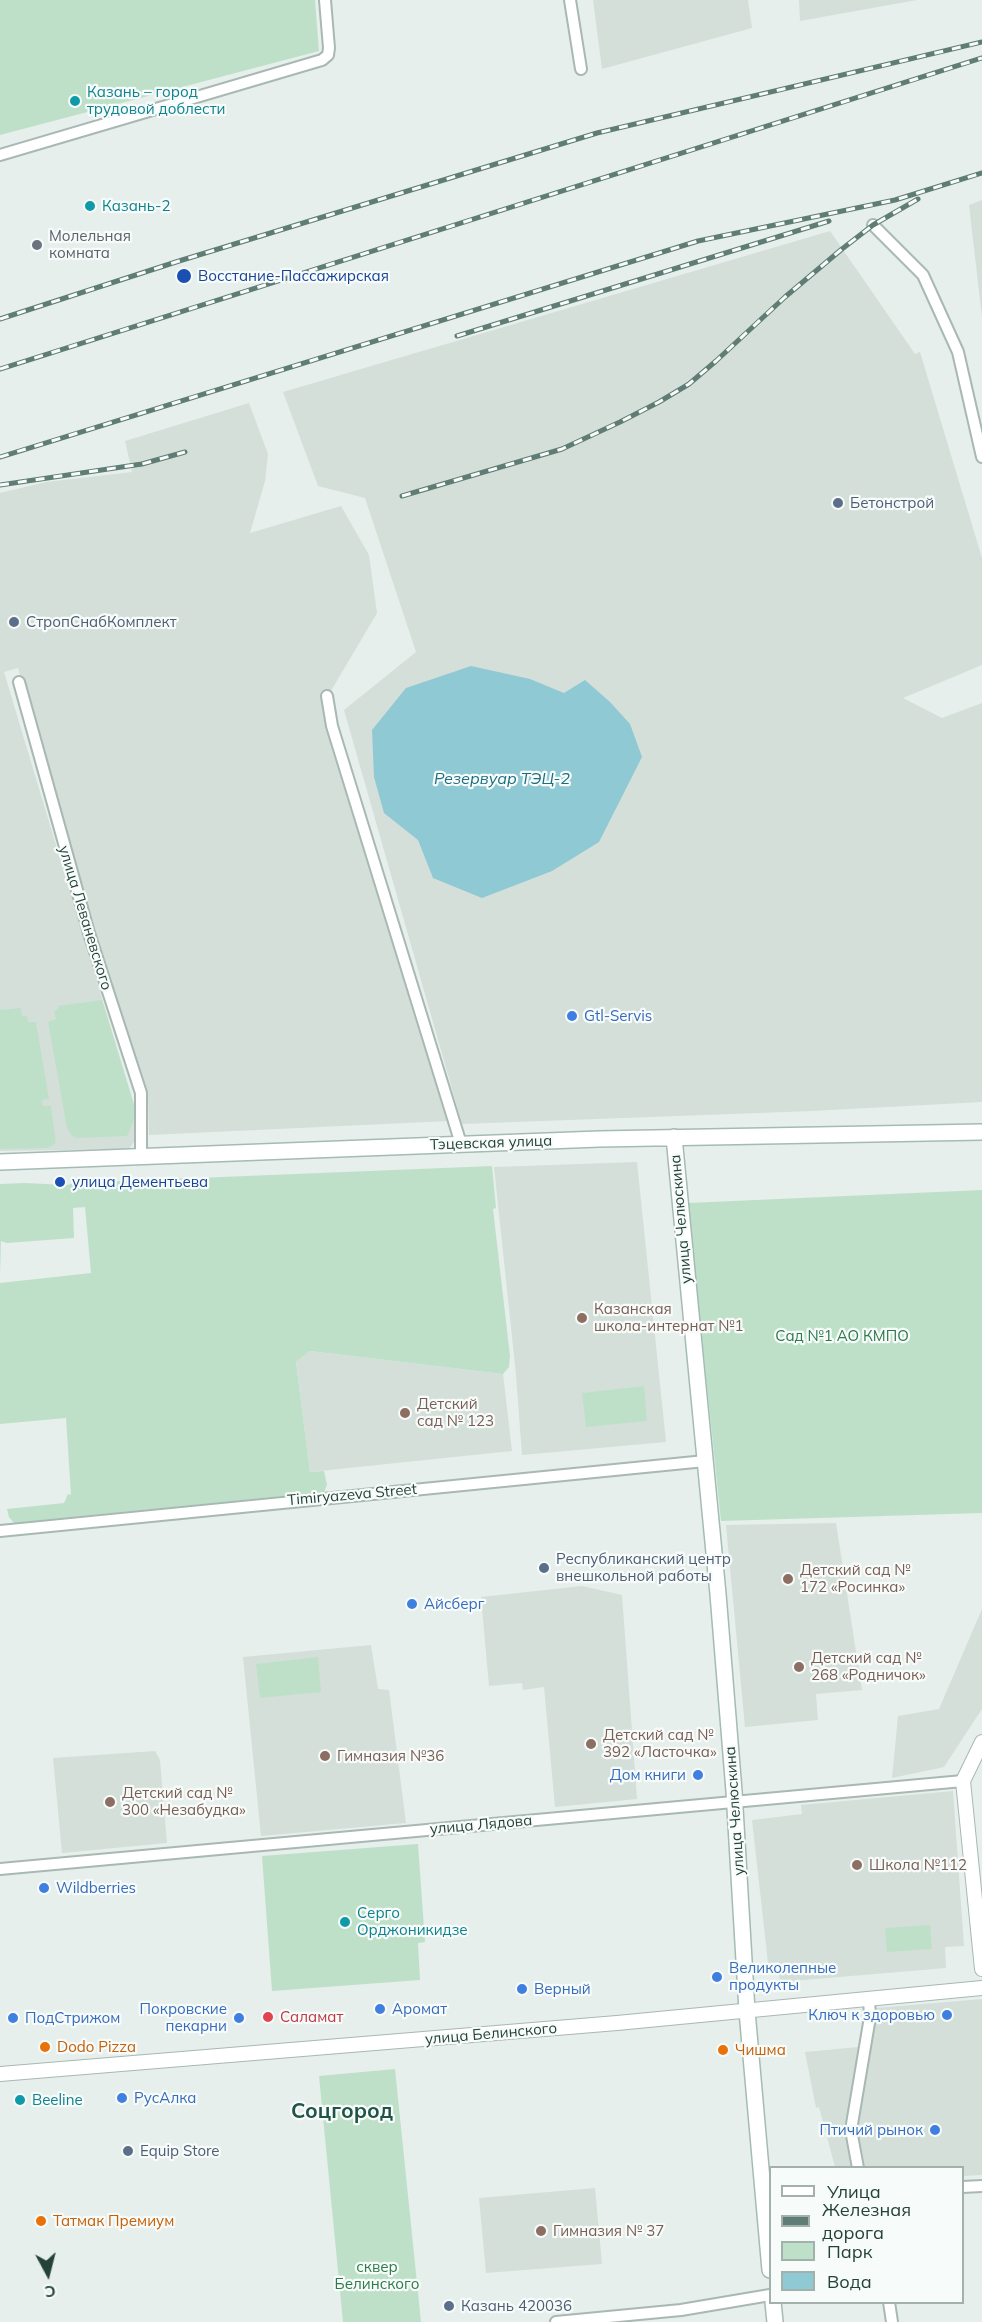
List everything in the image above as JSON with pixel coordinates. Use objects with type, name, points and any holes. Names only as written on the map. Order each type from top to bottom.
[{"type":"main road","name":"Тэцевская улица","points":[[0,1162],[674,1137],[982,1132]]},
{"type":"main road","name":"улица Челюскина","points":[[674,1137],[705,1461],[734,1801],[747,2011],[769,2248]]},
{"type":"main road","points":[[773,2304],[775,2322]]},
{"type":"street","points":[[0,154],[322,60],[328,55],[329,48],[325,0]]},
{"type":"street","points":[[570,0],[581,69]]},
{"type":"street","points":[[873,225],[923,275],[958,352],[982,457]]},
{"type":"street","name":"улица Леваневского","points":[[19,682],[89,933],[141,1093],[141,1155]]},
{"type":"street","points":[[327,696],[332,726],[461,1144]]},
{"type":"street","name":"Timiryazeva Street","points":[[0,1531],[705,1461]]},
{"type":"street","points":[[982,1742],[963,1781],[982,1969]]},
{"type":"street","name":"улица Лядова","points":[[0,1869],[963,1781]]},
{"type":"street","name":"улица Белинского","points":[[0,2074],[747,2011],[982,1988]]},
{"type":"street","points":[[858,2166],[851,2130],[870,2017],[869,1999]]},
{"type":"street","points":[[964,2187],[982,2186]]},
{"type":"street","points":[[556,2322],[681,2310],[769,2295]]},
{"type":"street","points":[[889,2304],[892,2322]]},
{"type":"shaded area","points":[[593,0],[748,0],[752,28],[602,69]]},
{"type":"shaded area","points":[[799,0],[917,0],[800,21]]},
{"type":"shaded area","points":[[982,200],[982,317],[969,205]]},
{"type":"shaded area","points":[[830,231],[915,354],[920,352],[982,558],[982,665],[903,698],[942,718],[982,703],[982,1102],[812,1111],[462,1124],[344,710],[416,652],[365,498],[318,486],[283,392]]},
{"type":"shaded area","points":[[249,403],[268,454],[265,481],[250,533],[341,506],[369,555],[377,613],[325,701],[449,1121],[149,1135],[148,1092],[91,927],[18,668],[4,672],[135,1108],[136,1120],[134,1142],[129,1149],[0,1151],[0,493],[46,482],[132,472],[125,441]]},
{"type":"shaded area","name":"Казанская школа-интернат №1","points":[[637,1162],[666,1442],[522,1455],[494,1167]]},
{"type":"shaded area","name":"Детский сад № 123","points":[[310,1351],[503,1374],[512,1451],[310,1472],[296,1362]]},
{"type":"shaded area","points":[[836,1523],[862,1690],[816,1694],[818,1720],[745,1727],[726,1525]]},
{"type":"shaded area","name":"Детский сад № 392 «Ласточка»","points":[[582,1586],[622,1595],[637,1799],[555,1807],[544,1687],[523,1690],[522,1683],[489,1686],[481,1597]]},
{"type":"shaded area","points":[[982,1609],[982,1709],[944,1767],[892,1778],[898,1716],[939,1709]]},
{"type":"shaded area","name":"Гимназия №36","points":[[371,1645],[378,1689],[389,1690],[406,1823],[261,1836],[243,1657]]},
{"type":"shaded area","name":"Детский сад № 300 «Незабудка»","points":[[155,1751],[160,1760],[167,1843],[62,1853],[53,1758]]},
{"type":"shaded area","name":"Школа №112","points":[[953,1791],[964,1946],[945,1947],[946,1968],[780,1982],[778,1962],[768,1963],[752,1820],[802,1814],[801,1805]]},
{"type":"shaded area","points":[[982,1999],[982,2175],[964,2176],[964,2166],[835,2166],[819,2107],[816,2108],[805,2052],[869,2046],[865,2009]]},
{"type":"shaded area","name":"Гимназия № 37","points":[[595,2188],[602,2264],[486,2273],[479,2198]]},
{"type":"green space","points":[[0,0],[315,0],[319,51],[0,135]]},
{"type":"green space","points":[[102,1000],[135,1108],[133,1122],[127,1136],[77,1138],[72,1136],[67,1128],[48,1022],[56,1019],[54,1012],[59,1008],[58,1006]]},
{"type":"green space","points":[[21,1008],[22,1016],[27,1016],[28,1022],[36,1022],[49,1099],[42,1100],[43,1106],[51,1106],[56,1143],[47,1148],[0,1149],[0,1010]]},
{"type":"green space","points":[[492,1166],[496,1208],[493,1209],[510,1356],[509,1367],[503,1374],[310,1351],[296,1362],[310,1472],[324,1471],[327,1485],[324,1492],[14,1523],[9,1517],[7,1509],[64,1503],[68,1494],[71,1495],[66,1418],[0,1424],[0,1283],[91,1273],[85,1207],[73,1208],[74,1238],[7,1243],[1,1241],[0,1276],[0,1184],[67,1185]]},
{"type":"green space","name":"Сад №1 АО КМПО","points":[[982,1190],[982,1513],[721,1521],[688,1203]]},
{"type":"green space","points":[[644,1386],[647,1421],[586,1427],[582,1393]]},
{"type":"green space","points":[[318,1657],[321,1692],[260,1698],[256,1664]]},
{"type":"green space","points":[[418,1844],[425,1942],[418,1943],[420,1980],[272,1991],[262,1856]]},
{"type":"green space","points":[[930,1925],[932,1949],[887,1952],[885,1928]]},
{"type":"green space","name":"сквер Белинского","points":[[395,2069],[421,2322],[343,2322],[319,2076]]},
{"type":"water","name":"Резервуар ТЭЦ-2","points":[[471,666],[530,679],[564,693],[585,680],[630,724],[642,757],[599,842],[552,871],[482,898],[433,878],[418,840],[384,813],[374,777],[372,730],[406,688]]},
{"type":"railway","points":[[0,319],[179,261],[597,133],[982,42]]},
{"type":"railway","points":[[0,369],[982,58]]},
{"type":"railway","points":[[0,457],[698,241],[895,200],[982,173]]},
{"type":"railway","points":[[402,496],[562,449],[659,402],[689,384],[842,249],[873,225],[918,199]]},
{"type":"railway","points":[[457,336],[829,221]]},
{"type":"railway","points":[[0,485],[142,464],[185,452]]},
{"type":"place","name":"Казань – город трудовой доблести","points":[[75,101]]},
{"type":"place","name":"Казань-2","points":[[90,206]]},
{"type":"place","name":"Молельная комната","points":[[37,245]]},
{"type":"place","name":"Восстание-Пассажирская","points":[[184,276]]},
{"type":"place","name":"Бетонстрой","points":[[838,503]]},
{"type":"place","name":"СтропСнабКомплект","points":[[14,622]]},
{"type":"place","name":"Gtl-Servis","points":[[572,1016]]},
{"type":"place","name":"улица Дементьева","points":[[60,1182]]},
{"type":"place","name":"Казанская школа-интернат №1","points":[[582,1318]]},
{"type":"place","name":"Детский сад № 123","points":[[405,1413]]},
{"type":"place","name":"Республиканский центр внешкольной работы","points":[[544,1568]]},
{"type":"place","name":"Детский сад № 172 «Росинка»","points":[[788,1579]]},
{"type":"place","name":"Айсберг","points":[[412,1604]]},
{"type":"place","name":"Детский сад № 268 «Родничок»","points":[[799,1667]]},
{"type":"place","name":"Детский сад № 392 «Ласточка»","points":[[591,1744]]},
{"type":"place","name":"Гимназия №36","points":[[325,1756]]},
{"type":"place","name":"Дом книги","points":[[698,1775]]},
{"type":"place","name":"Детский сад № 300 «Незабудка»","points":[[110,1802]]},
{"type":"place","name":"Школа №112","points":[[857,1865]]},
{"type":"place","name":"Wildberries","points":[[44,1888]]},
{"type":"place","name":"Серго Орджоникидзе","points":[[345,1922]]},
{"type":"place","name":"Великолепные продукты","points":[[717,1977]]},
{"type":"place","name":"Верный","points":[[522,1989]]},
{"type":"place","name":"Аромат","points":[[380,2009]]},
{"type":"place","name":"Ключ к здоровью","points":[[947,2015]]},
{"type":"place","name":"Саламат","points":[[268,2017]]},
{"type":"place","name":"ПодСтрижом","points":[[13,2018]]},
{"type":"place","name":"Покровские пекарни","points":[[239,2018]]},
{"type":"place","name":"Dodo Pizza","points":[[45,2047]]},
{"type":"place","name":"Чишма","points":[[723,2050]]},
{"type":"place","name":"РусАлка","points":[[122,2098]]},
{"type":"place","name":"Beeline","points":[[20,2100]]},
{"type":"place","name":"Птичий рынок","points":[[935,2130]]},
{"type":"place","name":"Equip Store","points":[[128,2151]]},
{"type":"place","name":"Татмак Премиум","points":[[41,2221]]},
{"type":"place","name":"Гимназия № 37","points":[[541,2231]]},
{"type":"place","name":"Казань 420036","points":[[449,2306]]},
{"type":"district","name":"Соцгород","points":[[342,2112]]}]
